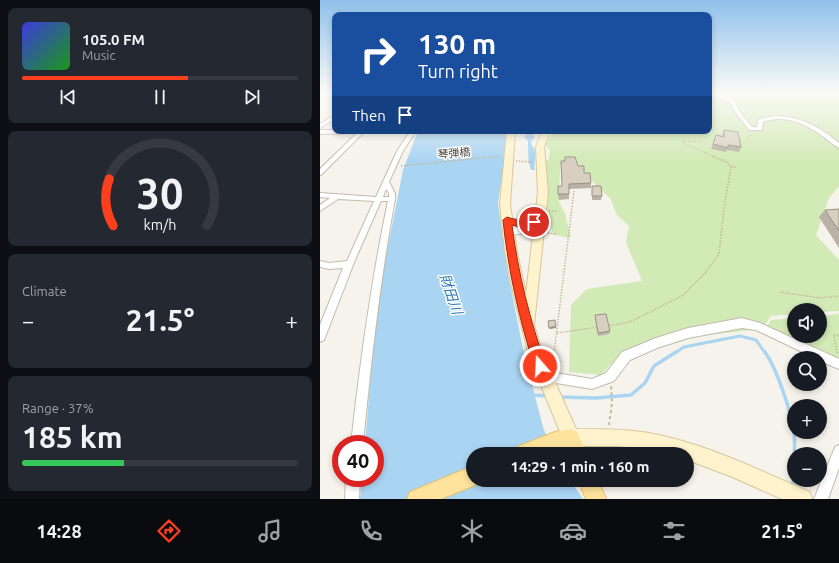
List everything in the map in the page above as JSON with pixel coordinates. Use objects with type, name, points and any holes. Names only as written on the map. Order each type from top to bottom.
[{"type":"main road","points":[[555,447],[568,444]]},
{"type":"main road","points":[[418,499],[466,479]]},
{"type":"main road","points":[[591,487],[596,499]]},
{"type":"street","points":[[740,115],[751,129],[760,129],[760,121],[765,119],[791,119],[813,127],[839,146]]},
{"type":"street","points":[[320,126],[323,121]]},
{"type":"street","points":[[320,132],[332,132]]},
{"type":"street","points":[[320,173],[359,134]]},
{"type":"street","points":[[320,337],[348,264],[404,141],[410,134]]},
{"type":"street","points":[[510,134],[505,159],[506,197],[508,225],[519,292],[528,330],[549,380],[568,444],[607,437],[660,444],[744,474],[803,499]]},
{"type":"street","points":[[528,330],[542,226],[543,192],[540,146],[545,134]]},
{"type":"street","points":[[358,435],[369,329],[392,199],[392,193],[386,182]]},
{"type":"street","points":[[320,196],[377,200],[392,199]]},
{"type":"street","points":[[320,209],[336,197]]},
{"type":"street","points":[[508,225],[523,231],[542,226]]},
{"type":"street","points":[[320,264],[329,266],[348,264]]},
{"type":"street","points":[[549,380],[592,384],[610,378],[626,356],[656,343],[688,333],[742,323],[757,326],[838,364]]},
{"type":"street","points":[[821,499],[839,451]]},
{"type":"street","points":[[352,499],[353,487]]},
{"type":"path","points":[[557,333],[630,322],[682,296],[705,274],[719,254],[730,167],[726,162],[683,143],[682,141],[705,142]]},
{"type":"path","name":"琴弾橋","points":[[402,166],[505,159],[536,162]]},
{"type":"path","points":[[730,167],[737,167]]},
{"type":"path","points":[[549,380],[554,356],[574,191]]},
{"type":"path","points":[[549,211],[557,211]]},
{"type":"path","points":[[542,226],[557,234]]},
{"type":"path","points":[[780,292],[820,298],[839,296]]},
{"type":"path","points":[[838,364],[834,334],[839,336]]},
{"type":"path","points":[[607,437],[612,403],[611,385]]},
{"type":"green space","points":[[712,115],[839,115],[839,186],[829,198],[816,235],[839,260],[839,311],[827,312],[827,303],[787,303],[787,315],[771,316],[762,329],[698,336],[611,364],[601,375],[569,372],[571,305],[587,289],[642,281],[626,242],[629,226],[617,215],[610,198],[598,188],[575,160],[560,165],[559,202],[565,213],[571,238],[553,235],[547,205],[545,163],[549,158],[550,150],[544,144],[545,140],[550,138],[553,134],[712,134]]},
{"type":"green space","points":[[839,314],[839,362],[827,357],[827,351],[814,351],[796,343],[827,343],[827,315]]},
{"type":"green space","points":[[787,319],[787,339],[765,329],[771,320]]},
{"type":"water","name":"財田川","points":[[417,134],[507,134],[498,203],[508,274],[524,354],[543,427],[551,447],[466,447],[466,487],[575,487],[583,499],[360,499],[361,487],[384,487],[384,435],[366,435],[377,302],[403,170]]},
{"type":"water","points":[[527,134],[534,134],[532,135],[535,137],[531,141],[535,151],[535,170],[531,170],[530,167],[528,141],[524,137]]},
{"type":"building","points":[[724,130],[738,132],[741,147],[728,145],[728,148],[713,144],[716,135],[724,137]]},
{"type":"building","points":[[565,157],[575,157],[578,166],[584,166],[584,173],[590,173],[591,183],[569,184],[569,194],[558,194],[558,186],[562,186],[561,161],[565,161]]},
{"type":"building","points":[[592,186],[601,186],[602,196],[592,196]]},
{"type":"building","points":[[839,209],[839,231],[825,210]]},
{"type":"building","points":[[606,314],[610,331],[598,333],[595,315]]},
{"type":"building","points":[[555,320],[556,326],[549,328],[548,321]]},
{"type":"waterway","points":[[675,353],[684,347],[740,336],[756,340],[765,353]]},
{"type":"waterway","points":[[559,397],[596,398],[631,395],[645,383],[654,366],[676,352]]},
{"type":"waterway","points":[[765,352],[770,359],[779,379],[787,402],[794,433],[795,447]]},
{"type":"waterway","points":[[531,395],[548,396]]},
{"type":"route","points":[[534,222],[520,224],[507,220],[511,252],[519,292],[540,366]]}]
